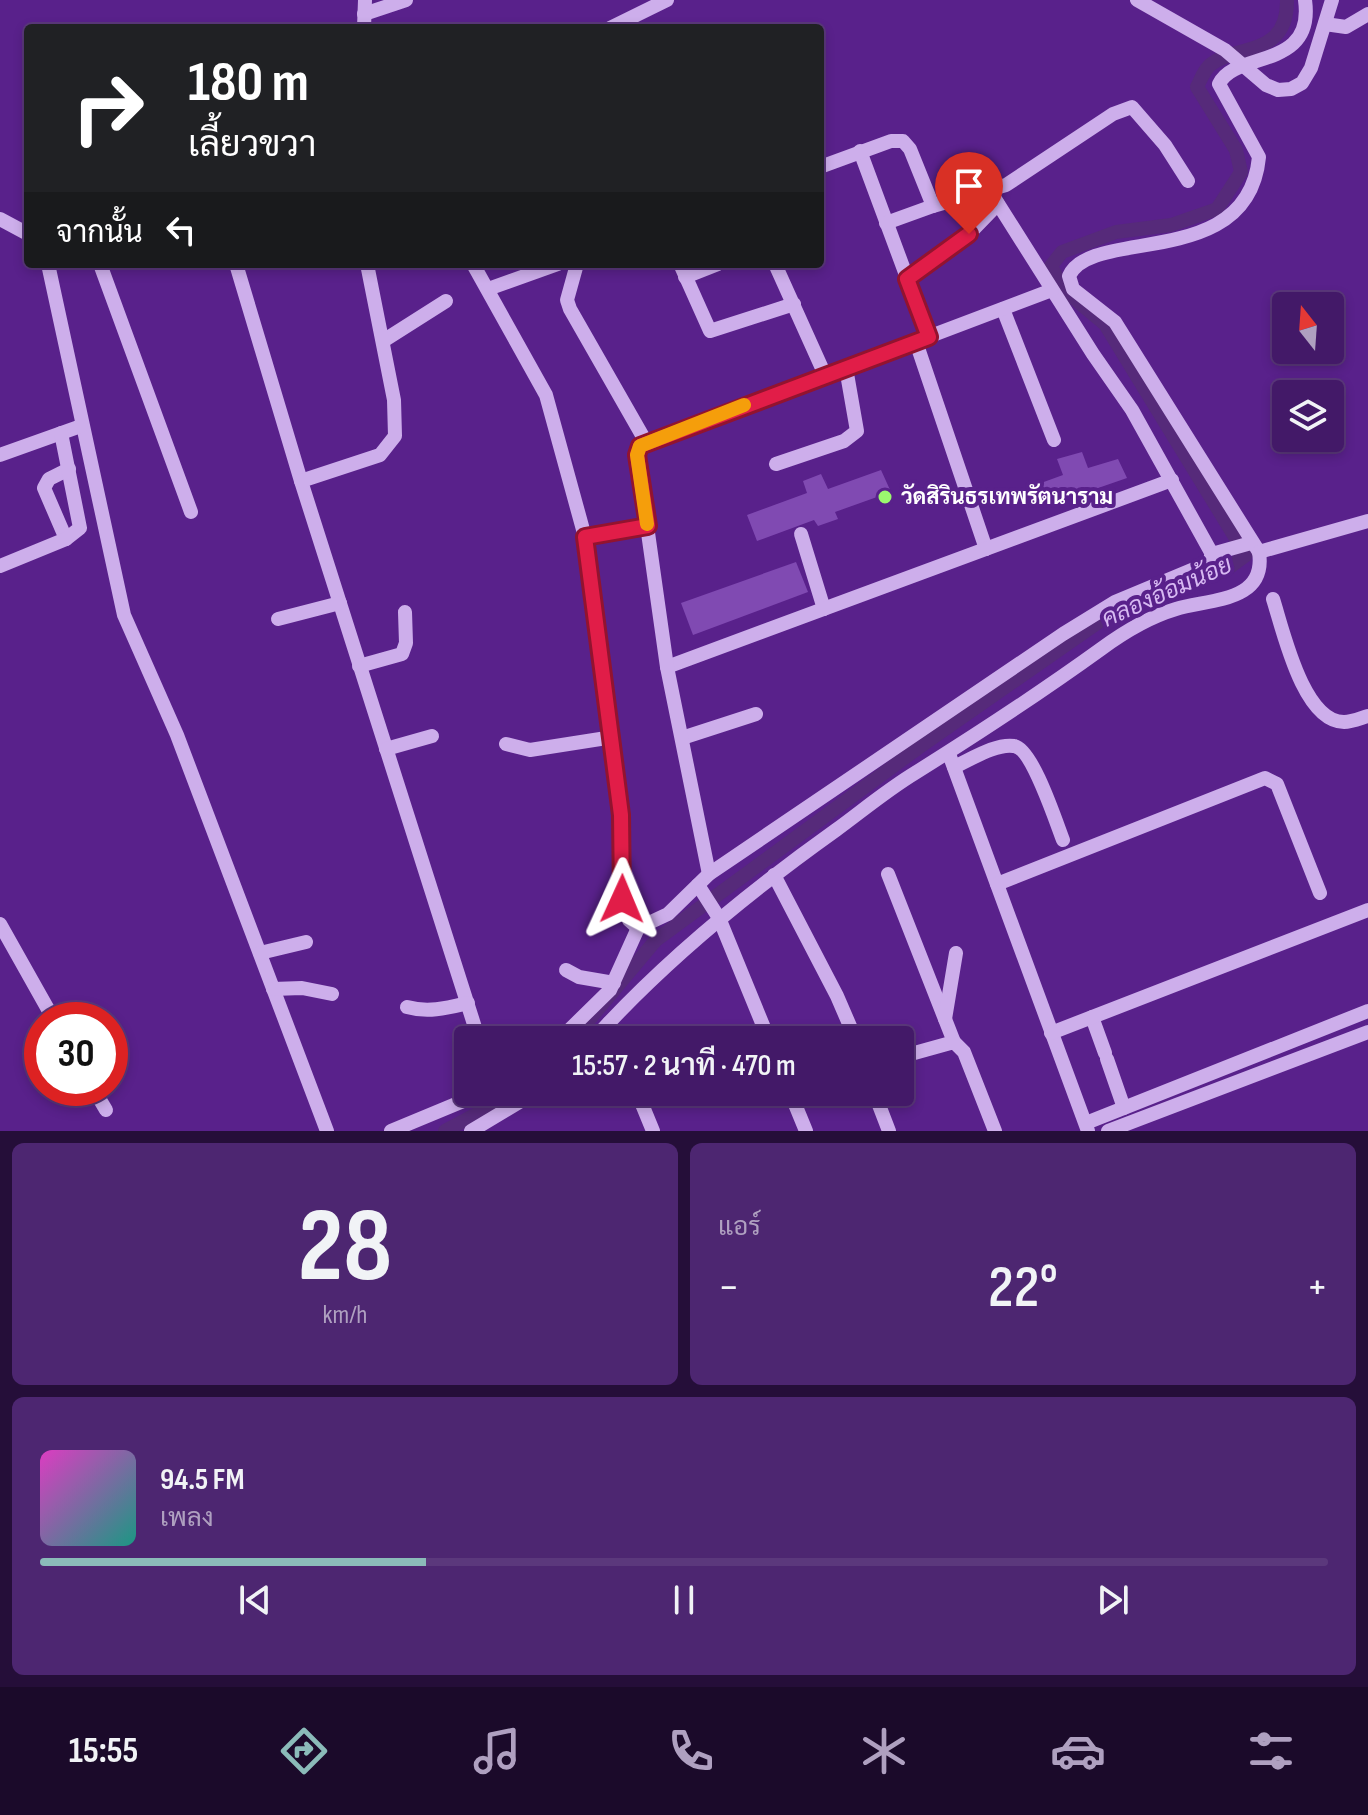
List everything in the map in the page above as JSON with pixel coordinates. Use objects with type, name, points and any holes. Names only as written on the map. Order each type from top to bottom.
[{"type":"street","points":[[364,14],[406,0]]},
{"type":"street","points":[[618,24],[667,0]]},
{"type":"street","points":[[1137,0],[1225,50],[1266,85],[1278,90],[1291,89],[1302,83],[1311,68],[1332,0]]},
{"type":"street","points":[[952,760],[1117,637],[1177,608],[1228,600],[1254,580],[1255,554],[1115,322],[1073,289],[1069,276],[1077,265],[1112,253],[1207,232],[1236,208],[1250,190],[1259,157],[1219,84],[1227,74],[1269,58],[1297,37],[1307,14],[1305,0]]},
{"type":"street","points":[[1325,24],[1346,27],[1368,14]]},
{"type":"street","points":[[907,279],[969,234],[1006,185],[1113,114],[1132,107],[1165,145],[1188,181]]},
{"type":"street","points":[[824,165],[891,141],[903,141],[910,149],[933,206]]},
{"type":"street","points":[[860,151],[907,279],[922,340],[986,549]]},
{"type":"street","points":[[994,197],[1132,410],[1218,552]]},
{"type":"street","points":[[886,223],[933,206],[994,197]]},
{"type":"street","points":[[0,219],[24,232]]},
{"type":"street","points":[[49,268],[124,615],[177,735],[327,1131]]},
{"type":"street","points":[[101,268],[191,512]]},
{"type":"street","points":[[237,268],[301,481],[475,1026]]},
{"type":"street","points":[[301,481],[380,455],[395,436],[397,417],[368,268]]},
{"type":"street","points":[[475,268],[546,395],[585,537],[621,815],[622,899],[629,920],[638,928]]},
{"type":"street","points":[[488,289],[547,268]]},
{"type":"street","points":[[576,268],[567,300],[570,309],[646,442]]},
{"type":"street","points":[[777,268],[825,375]]},
{"type":"street","points":[[683,271],[710,331],[794,304]]},
{"type":"street","points":[[763,1026],[704,885],[682,738],[667,667],[637,455],[640,446],[1052,290]]},
{"type":"street","points":[[383,341],[446,301]]},
{"type":"street","points":[[1003,309],[1054,440]]},
{"type":"street","points":[[776,464],[844,441],[857,431],[846,368]]},
{"type":"street","points":[[0,455],[81,426]]},
{"type":"street","points":[[0,566],[77,532],[81,522],[61,433]]},
{"type":"street","points":[[66,539],[44,488],[49,479],[69,469]]},
{"type":"street","points":[[667,667],[1172,480]]},
{"type":"street","points":[[1218,552],[1255,554],[1368,521]]},
{"type":"street","points":[[585,537],[648,526]]},
{"type":"street","points":[[801,534],[824,609]]},
{"type":"street","points":[[573,1026],[614,983],[638,928],[668,914],[704,885],[1063,634],[1115,602],[1209,562],[1218,552]]},
{"type":"street","points":[[1273,599],[1305,694],[1328,718],[1343,723],[1368,716]]},
{"type":"street","points":[[278,619],[340,603]]},
{"type":"street","points":[[359,666],[402,654],[406,643],[405,612]]},
{"type":"street","points":[[682,738],[756,714]]},
{"type":"street","points":[[386,749],[432,736]]},
{"type":"street","points":[[506,744],[530,750],[613,737]]},
{"type":"street","points":[[606,1026],[717,914],[914,773],[1014,745],[1033,765],[1063,840]]},
{"type":"street","points":[[952,760],[1087,1127],[1124,1108],[1368,1011]]},
{"type":"street","points":[[997,884],[1265,778],[1277,784],[1320,893]]},
{"type":"street","points":[[888,874],[954,1042],[964,1052],[995,1131]]},
{"type":"street","points":[[774,875],[850,1026]]},
{"type":"street","points":[[1051,1033],[1368,910]]},
{"type":"street","points":[[0,924],[44,1002]]},
{"type":"street","points":[[260,953],[306,942]]},
{"type":"street","points":[[945,1020],[956,953]]},
{"type":"street","points":[[566,970],[579,977],[614,983]]},
{"type":"street","points":[[273,989],[302,988],[332,994]]},
{"type":"street","points":[[407,1007],[441,1010],[468,1003]]},
{"type":"street","points":[[1092,1017],[1124,1108]]},
{"type":"street","points":[[1108,1131],[1368,1032]]},
{"type":"street","points":[[914,1053],[954,1042]]},
{"type":"street","points":[[391,1131],[454,1105]]},
{"type":"street","points":[[104,1106],[106,1110]]},
{"type":"street","points":[[471,1131],[513,1106]]},
{"type":"street","points":[[643,1106],[653,1131]]},
{"type":"street","points":[[796,1106],[806,1131]]},
{"type":"street","points":[[879,1106],[889,1131]]},
{"type":"building","points":[[1082,452],[1088,468],[1118,459],[1127,478],[1049,505],[1041,483],[1063,475],[1057,459]]},
{"type":"building","points":[[881,470],[891,492],[835,512],[838,519],[818,526],[814,520],[757,541],[747,515],[807,493],[803,481],[821,474],[828,489]]},
{"type":"building","points":[[796,562],[808,592],[693,635],[681,603]]},
{"type":"waterway","name":"คลองอ้อมน้อย","points":[[584,1026],[656,940],[918,748],[1103,619],[1169,588],[1224,571],[1246,555],[1105,324],[1063,289],[1051,266],[1062,252],[1116,232],[1171,225],[1217,209],[1241,172],[1236,150],[1197,87],[1210,65],[1270,41],[1285,19],[1287,0]]},
{"type":"waterway","name":"คลองอ้อมน้อย","points":[[445,1131],[492,1106]]},
{"type":"slow traffic","points":[[647,524],[637,455],[640,446],[744,405]]},
{"type":"place","name":"วัดสิรินธรเทพรัตนาราม","points":[[885,497]]},
{"type":"route","points":[[622,899],[621,815],[585,537],[648,526],[637,455],[640,446],[646,442],[929,337],[907,279],[969,234]]}]
